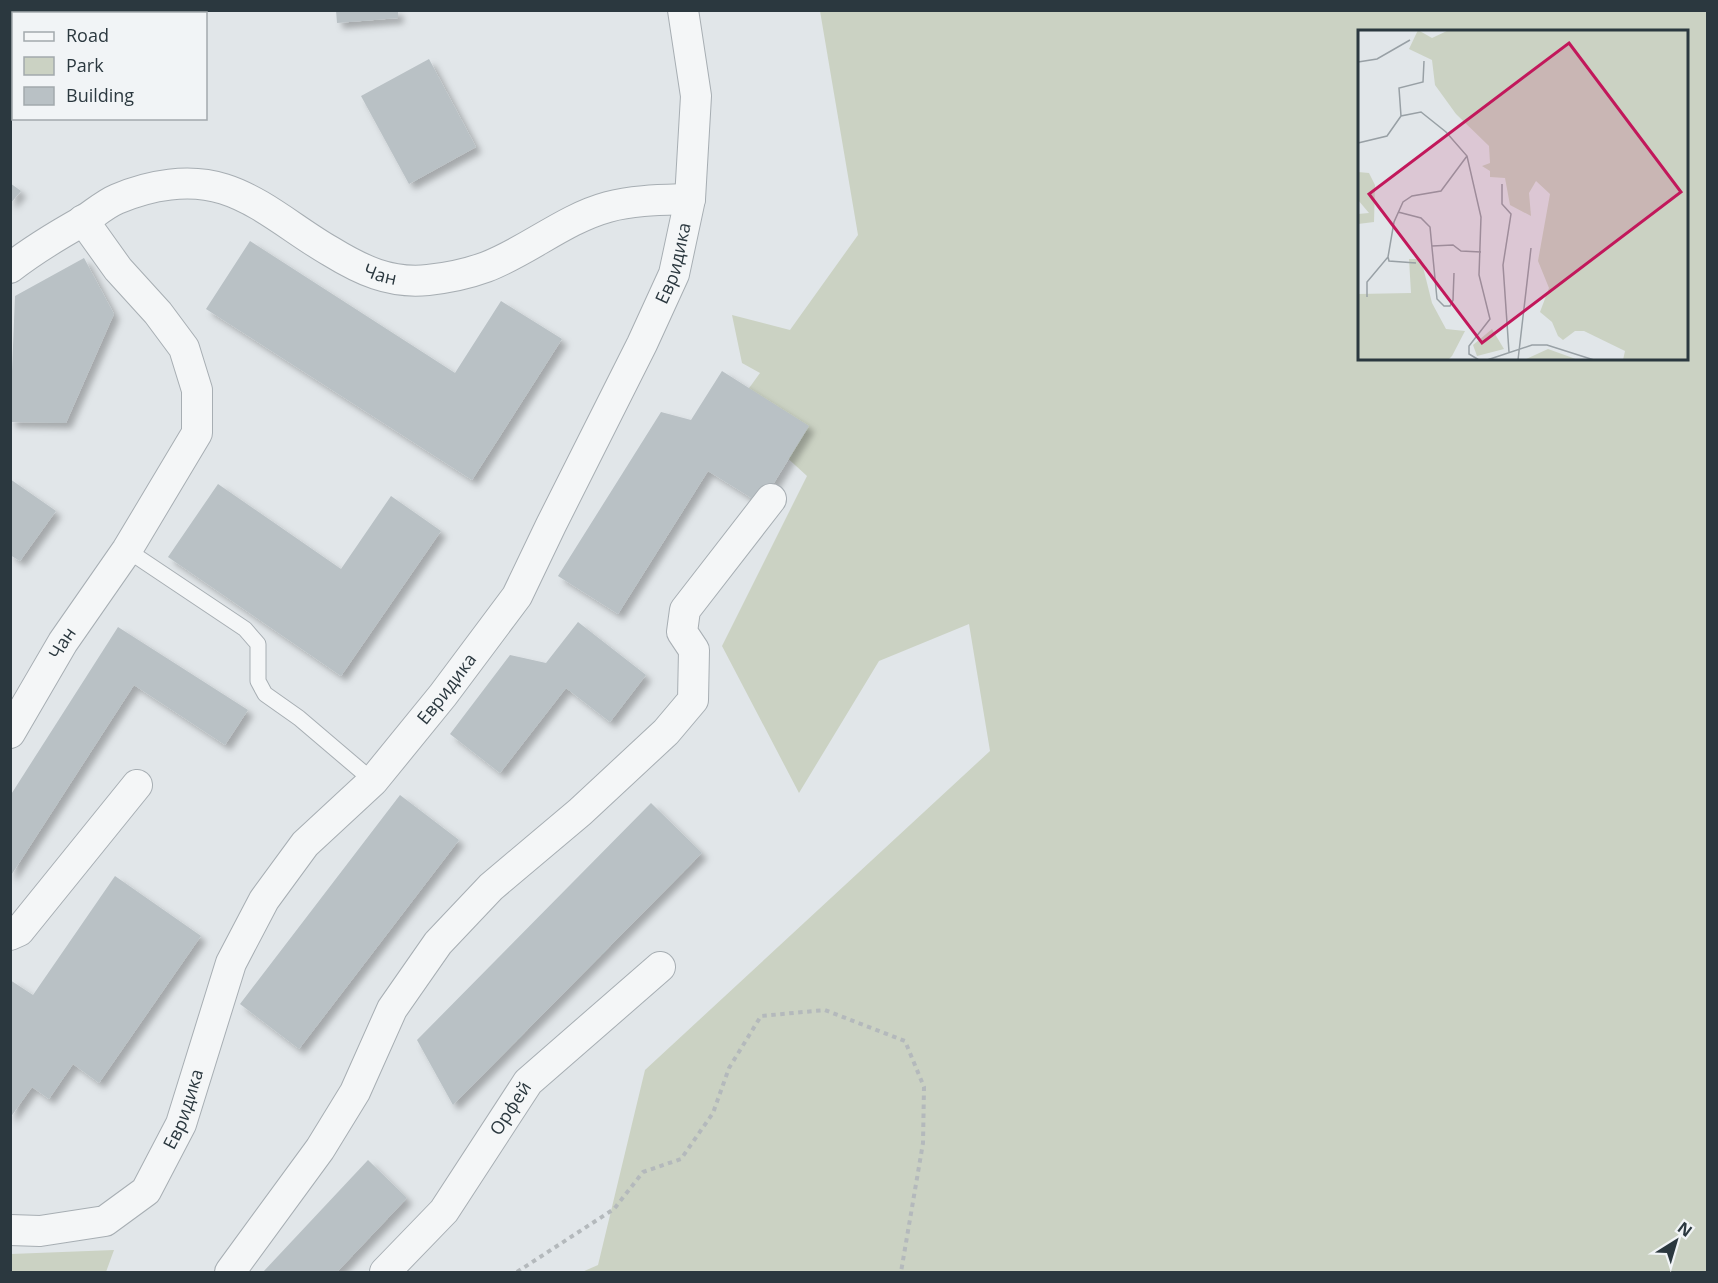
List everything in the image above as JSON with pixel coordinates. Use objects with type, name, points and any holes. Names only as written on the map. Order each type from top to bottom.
[{"type":"street","name":"Евридика","points":[[10,1230],[40,1231],[105,1221],[146,1191],[181,1124],[231,963],[264,900],[305,844],[374,781],[443,695],[517,596],[642,344],[674,274],[690,199],[696,96],[683,10]]},
{"type":"street","name":"Чан","points":[[10,268],[117,199],[175,183],[199,184],[224,189],[254,203],[319,246],[375,275],[404,280],[456,276],[487,266],[576,219],[608,207],[639,202],[690,199]]},
{"type":"street","name":"Чан","points":[[10,733],[63,642],[127,550],[197,433],[197,390],[184,348],[158,313],[118,269],[83,220]]},
{"type":"street","points":[[230,1272],[320,1149],[354,1092],[392,1009],[438,944],[491,887],[580,812],[666,732],[693,700],[694,650],[682,632],[685,610],[771,499]]},
{"type":"street","points":[[10,935],[19,930],[137,785]]},
{"type":"street","name":"Орфей","points":[[385,1272],[444,1211],[528,1082],[660,967]]},
{"type":"lane","points":[[127,550],[245,629],[258,644],[258,681],[265,694],[299,718],[374,781]]},
{"type":"path","points":[[517,1272],[614,1209],[643,1172],[681,1159],[713,1113],[729,1068],[761,1016],[825,1010],[904,1041],[924,1087],[923,1143],[901,1272]]},
{"type":"green space","points":[[820,11],[1707,11],[1707,1272],[582,1272],[598,1265],[645,1070],[990,751],[969,624],[879,661],[799,793],[722,646],[807,476],[734,409],[760,373],[742,363],[732,315],[790,330],[858,235]]},
{"type":"green space","points":[[114,1250],[106,1272],[11,1272],[11,1254]]},
{"type":"building","points":[[39,10],[138,10],[140,12],[42,12]]},
{"type":"building","points":[[336,10],[398,10],[398,18],[337,23]]},
{"type":"building","points":[[12,24],[12,78],[10,77],[10,26]]},
{"type":"building","points":[[429,59],[476,147],[409,184],[361,96]]},
{"type":"building","points":[[10,183],[21,191],[10,204]]},
{"type":"building","points":[[250,241],[455,373],[501,301],[562,339],[472,480],[206,309]]},
{"type":"building","points":[[84,258],[114,314],[66,423],[10,422],[15,296]]},
{"type":"building","points":[[722,371],[809,426],[761,504],[708,471],[618,614],[558,576],[661,412],[691,420]]},
{"type":"building","points":[[10,479],[56,511],[20,561],[10,555]]},
{"type":"building","points":[[218,484],[341,569],[391,496],[441,531],[341,676],[168,557]]},
{"type":"building","points":[[578,622],[646,675],[610,722],[566,688],[500,773],[450,734],[510,655],[546,663]]},
{"type":"building","points":[[118,627],[248,710],[225,745],[134,685],[10,877],[10,796]]},
{"type":"building","points":[[400,795],[459,840],[299,1049],[240,1004]]},
{"type":"building","points":[[651,803],[702,853],[453,1105],[417,1040]]},
{"type":"building","points":[[115,876],[201,936],[99,1083],[73,1064],[49,1099],[32,1087],[10,1118],[10,980],[33,995]]},
{"type":"building","points":[[368,1160],[407,1198],[337,1272],[263,1272]]}]
